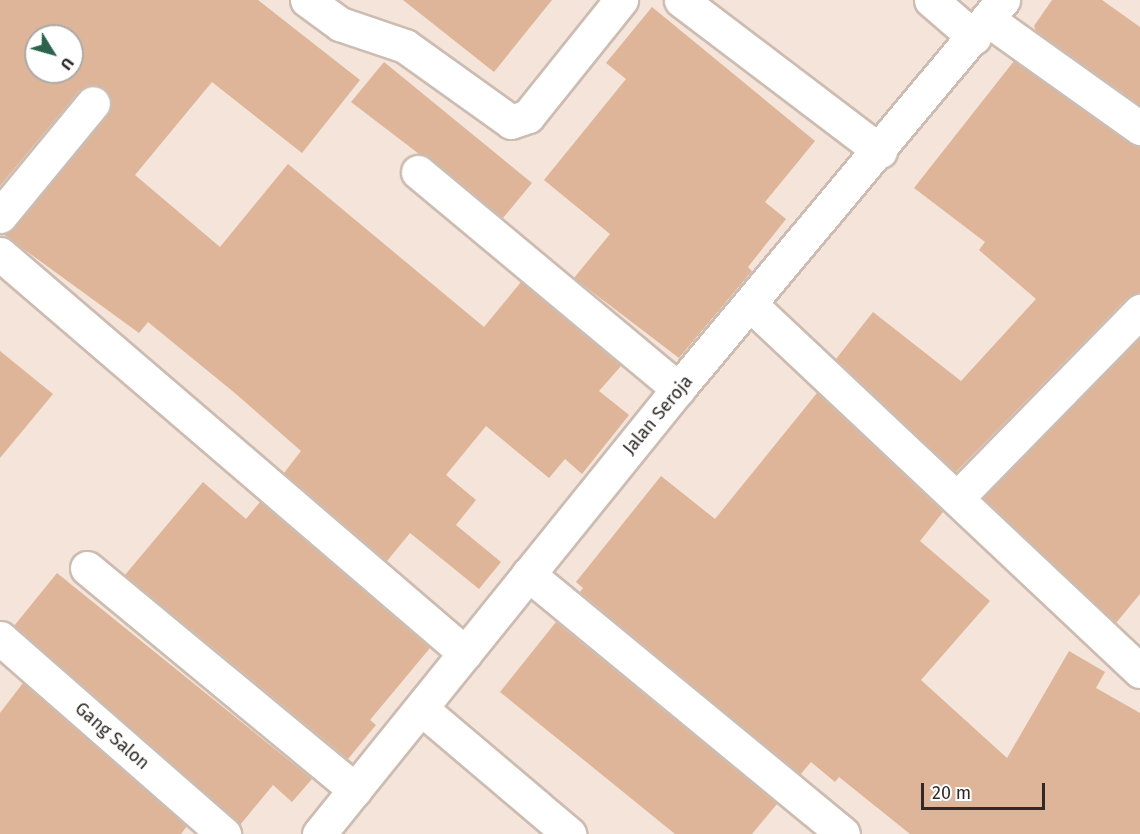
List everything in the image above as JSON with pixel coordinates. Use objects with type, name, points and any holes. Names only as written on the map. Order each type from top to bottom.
[{"type":"street","points":[[307,0],[340,24],[405,46],[510,122],[528,116],[621,0]]},
{"type":"street","points":[[681,0],[880,151]]},
{"type":"street","points":[[931,0],[988,18],[1140,128]]},
{"type":"street","name":"Jalan Seroja","points":[[319,834],[423,710],[465,653],[678,389],[880,151],[988,18]]},
{"type":"street","points":[[0,216],[93,104]]},
{"type":"street","points":[[418,172],[678,389]]},
{"type":"street","points":[[0,254],[465,653]]},
{"type":"street","points":[[751,305],[1140,670]]},
{"type":"street","points":[[957,498],[1140,311]]},
{"type":"street","points":[[87,568],[355,790]]},
{"type":"street","points":[[528,574],[843,834]]},
{"type":"street","name":"Gang Salon","points":[[0,638],[224,834]]},
{"type":"street","points":[[423,710],[569,834]]},
{"type":"building","points":[[0,0],[258,0],[360,80],[302,153],[212,82],[135,175],[220,247],[288,164],[484,327],[521,282],[621,366],[599,391],[629,415],[582,474],[565,459],[549,478],[486,426],[446,475],[476,500],[456,525],[501,562],[479,589],[410,533],[387,561],[284,473],[301,451],[236,394],[148,322],[139,333],[3,234],[14,228],[112,105],[110,96],[97,85],[79,91],[0,186]]},
{"type":"building","points":[[403,0],[552,0],[494,72]]},
{"type":"building","points":[[1052,0],[1102,0],[1140,27],[1140,105],[1036,31],[1034,26]]},
{"type":"building","points":[[652,7],[815,141],[765,202],[786,219],[748,267],[752,271],[679,358],[574,278],[610,234],[544,180],[626,79],[606,63]]},
{"type":"building","points":[[1014,61],[1140,146],[1140,293],[1127,298],[956,472],[836,359],[873,312],[961,381],[1036,299],[979,250],[985,242],[914,188]]},
{"type":"building","points":[[384,62],[532,183],[503,218],[351,102]]},
{"type":"building","points":[[1140,338],[1140,594],[1116,623],[983,498]]},
{"type":"building","points":[[0,351],[53,394],[0,458]]},
{"type":"building","points":[[817,393],[943,512],[920,541],[990,601],[921,680],[1007,758],[1069,651],[1105,672],[1096,688],[1140,713],[1140,834],[910,834],[839,777],[835,782],[811,762],[800,775],[580,592],[583,588],[576,582],[661,476],[715,519]]},
{"type":"building","points":[[203,482],[246,519],[260,502],[430,648],[370,720],[376,725],[348,759],[125,575]]},
{"type":"building","points":[[57,573],[312,779],[292,802],[273,785],[240,825],[14,626]]},
{"type":"building","points":[[556,622],[777,804],[752,834],[675,834],[500,692]]},
{"type":"building","points":[[23,683],[187,826],[181,834],[0,834],[0,713]]}]
